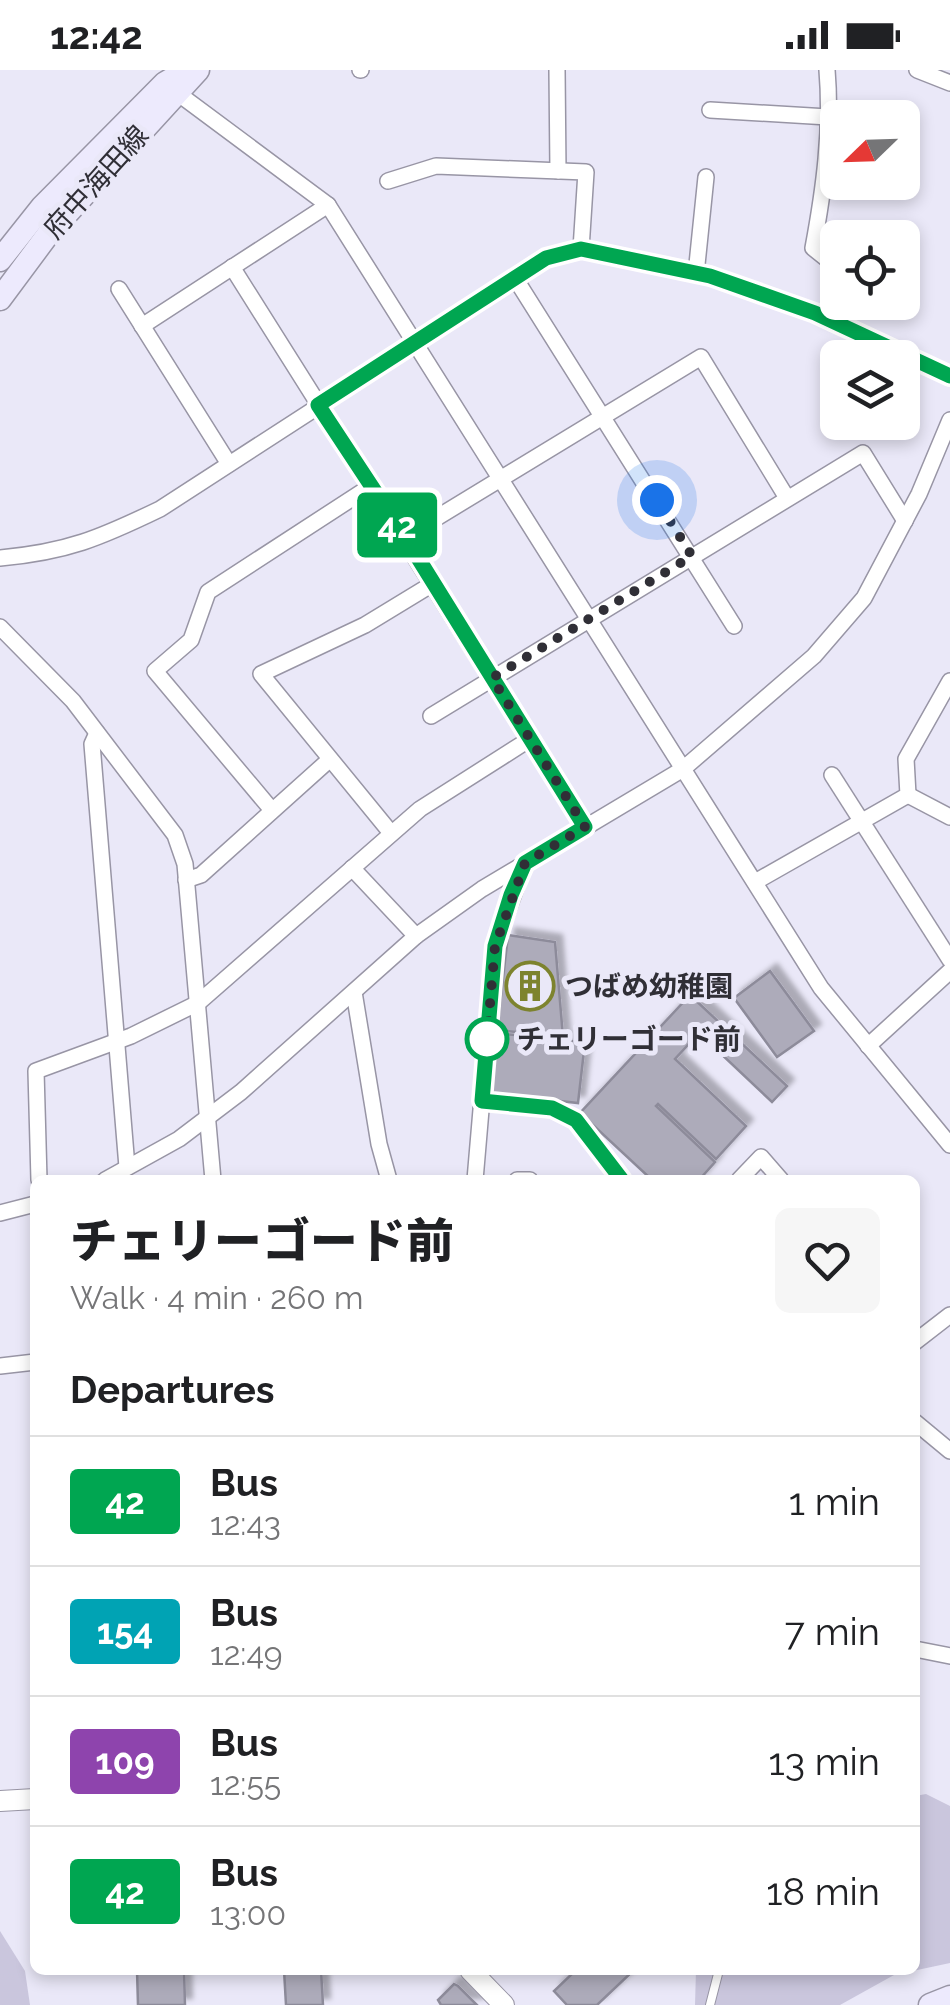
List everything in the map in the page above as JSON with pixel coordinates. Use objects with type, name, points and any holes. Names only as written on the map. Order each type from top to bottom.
[{"type":"main road","name":"府中海田線","points":[[0,260],[50,199],[189,70]]},
{"type":"main road","name":"府中海田線","points":[[0,298],[49,233],[171,88],[198,70]]},
{"type":"main road","points":[[930,2005],[950,1996]]},
{"type":"street","points":[[557,70],[558,171]]},
{"type":"street","points":[[827,70],[828,100]]},
{"type":"street","points":[[916,70],[950,83]]},
{"type":"street","points":[[171,88],[328,204],[822,988],[950,1145]]},
{"type":"street","points":[[710,110],[820,117]]},
{"type":"street","points":[[388,181],[436,166],[586,172],[581,249]]},
{"type":"street","points":[[696,274],[706,178]]},
{"type":"street","points":[[820,254],[813,248],[822,200]]},
{"type":"street","points":[[142,326],[328,204]]},
{"type":"street","points":[[0,558],[43,554],[93,541],[160,509],[546,258],[581,249],[696,274],[839,324],[950,376]]},
{"type":"street","points":[[232,267],[585,827]]},
{"type":"street","points":[[515,278],[734,626]]},
{"type":"street","points":[[118,289],[229,464]]},
{"type":"street","points":[[839,324],[840,320]]},
{"type":"street","points":[[405,537],[701,357],[787,498]]},
{"type":"street","points":[[114,1175],[178,1139],[241,1092],[416,936],[482,888],[683,768],[814,656],[864,598],[905,521],[950,420]]},
{"type":"street","points":[[431,716],[863,453],[905,521]]},
{"type":"street","points":[[271,809],[156,671],[191,640],[208,592],[371,486]]},
{"type":"street","points":[[391,834],[260,674],[365,626],[434,583]]},
{"type":"street","points":[[0,627],[73,701],[175,835],[186,880],[213,1175]]},
{"type":"street","points":[[908,796],[906,759],[950,681]]},
{"type":"street","points":[[98,732],[92,744],[114,1042],[128,1167]]},
{"type":"street","points":[[39,1175],[36,1071],[114,1042],[198,1003],[420,809],[530,739]]},
{"type":"street","points":[[186,880],[201,875],[328,761]]},
{"type":"street","points":[[832,774],[950,960]]},
{"type":"street","points":[[755,882],[908,796]]},
{"type":"street","points":[[908,796],[950,817]]},
{"type":"street","points":[[475,1175],[495,946],[525,863]]},
{"type":"street","points":[[352,868],[416,936]]},
{"type":"street","points":[[868,1046],[950,971]]},
{"type":"street","points":[[354,992],[388,1175]]},
{"type":"street","points":[[482,1101],[552,1108],[576,1120],[618,1175]]},
{"type":"street","points":[[744,1175],[761,1157],[777,1175]]},
{"type":"street","points":[[0,1213],[30,1205]]},
{"type":"street","points":[[920,1334],[950,1315]]},
{"type":"street","points":[[0,1366],[30,1363]]},
{"type":"street","points":[[920,1426],[950,1450]]},
{"type":"street","points":[[920,1649],[950,1656]]},
{"type":"street","points":[[0,1801],[30,1799]]},
{"type":"street","points":[[475,1975],[504,2005]]},
{"type":"lane","points":[[710,2005],[718,1975]]},
{"type":"shaded area","points":[[926,1794],[950,1806],[950,1963],[920,1969],[920,1795]]},
{"type":"shaded area","points":[[0,1931],[25,1971],[30,2005],[0,2005]]},
{"type":"shaded area","points":[[696,1975],[894,1975],[840,2005],[695,2005]]},
{"type":"building","name":"つばめ幼稚園","points":[[508,935],[555,942],[563,1037],[497,1030]]},
{"type":"building","points":[[770,971],[814,1031],[777,1057],[734,998]]},
{"type":"building","points":[[690,995],[787,1086],[772,1102],[699,1033],[675,1059],[746,1126],[716,1159],[656,1106],[715,1162],[703,1175],[647,1175],[580,1113]]},
{"type":"building","points":[[495,1033],[585,1042],[578,1103],[490,1093]]},
{"type":"building","points":[[137,1975],[184,1975],[185,2005],[138,2005]]},
{"type":"building","points":[[284,1975],[321,1975],[323,2005],[286,2005]]},
{"type":"building","points":[[571,1975],[629,1975],[597,2005],[567,2005],[554,1991]]},
{"type":"building","points":[[454,1984],[477,2005],[441,2005],[438,2000]]},
{"type":"bus line","name":"42","points":[[618,1175],[576,1120],[552,1108],[482,1101],[495,946],[511,895],[525,863],[585,827],[318,405],[546,258],[581,249],[710,276],[780,300],[950,376]]},
{"type":"place","name":"つばめ幼稚園","points":[[530,986]]},
{"type":"place","name":"チェリーゴード前","points":[[487,1039]]},
{"type":"route","points":[[487,1039],[495,946],[525,863],[585,827],[492,678],[692,556],[657,500]]}]
